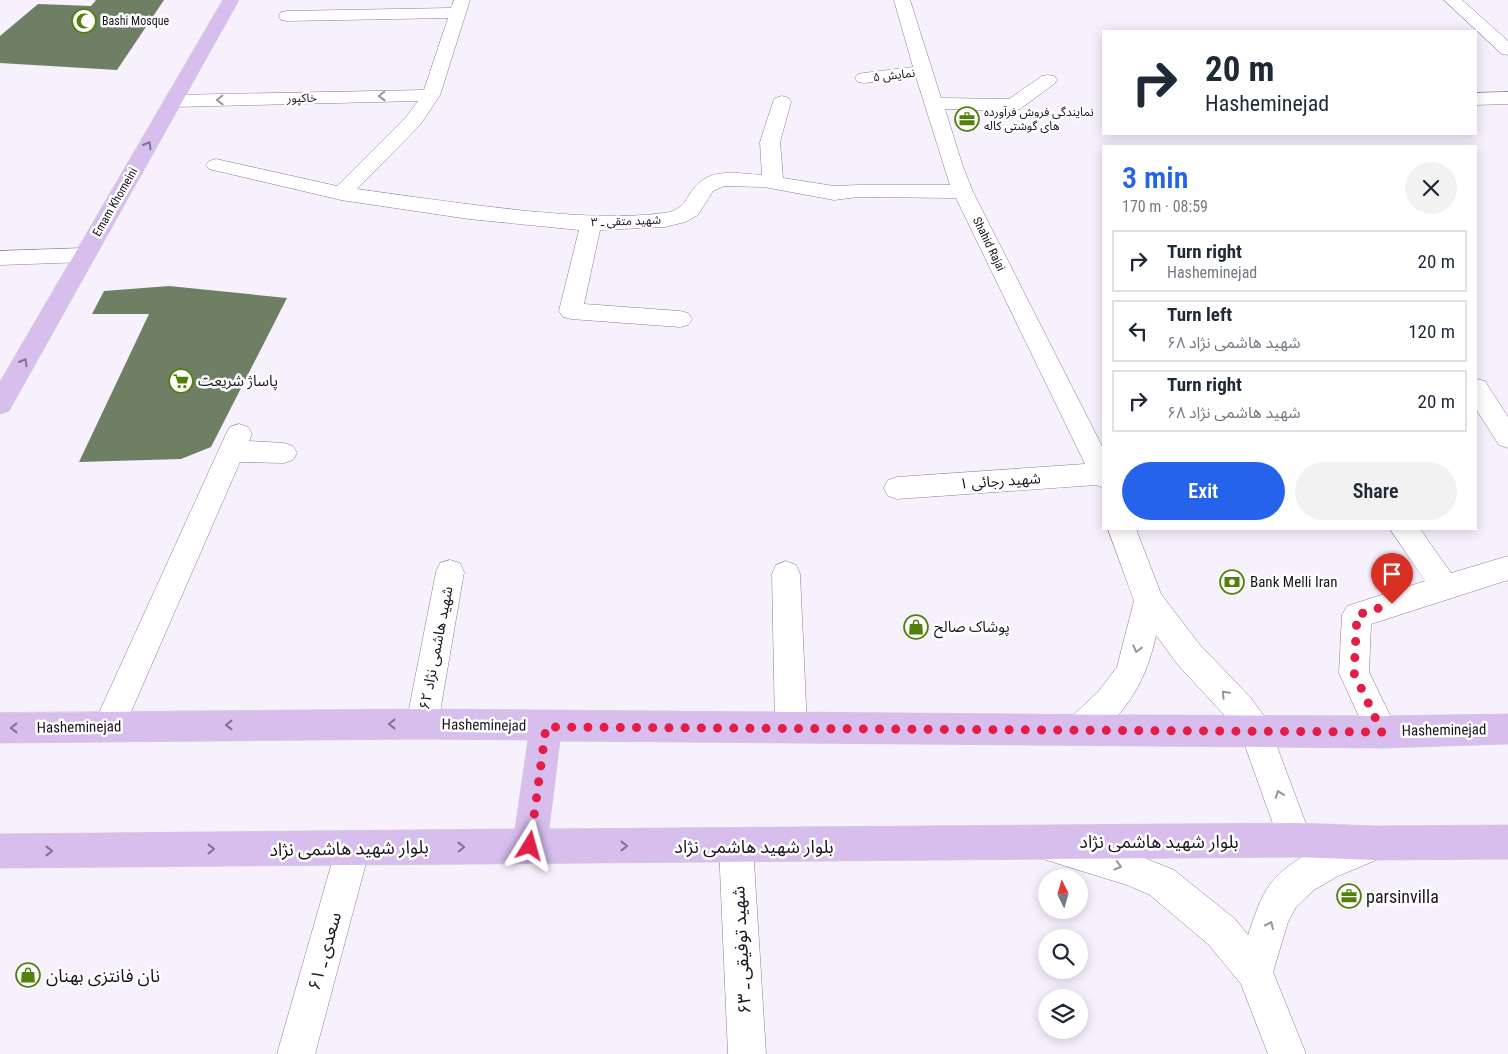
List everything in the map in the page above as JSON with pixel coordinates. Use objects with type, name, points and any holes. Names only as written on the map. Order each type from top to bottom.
[{"type":"main road","name":"Emam Khomeini","points":[[0,404],[231,0]]},
{"type":"main road","name":"Hasheminejad","points":[[0,728],[422,724],[546,727],[1382,732],[1508,729]]},
{"type":"main road","points":[[530,846],[546,727]]},
{"type":"main road","name":"بلوار شهید هاشمی نژاد","points":[[0,851],[1295,840],[1375,843],[1508,842]]},
{"type":"street","name":"Shahid Rajai","points":[[902,0],[952,164],[963,192],[1102,473]]},
{"type":"street","points":[[1452,0],[1508,50]]},
{"type":"street","points":[[287,16],[460,6],[431,95],[412,121],[341,193]]},
{"type":"street","name":"نمایش ۵","points":[[864,78],[924,71]]},
{"type":"street","points":[[933,103],[1013,105],[1048,80]]},
{"type":"street","name":"خاکپور","points":[[173,101],[431,95]]},
{"type":"street","points":[[1477,99],[1508,98]]},
{"type":"street","points":[[772,183],[770,142],[782,102]]},
{"type":"street","name":"شهید متقی ـ ۳","points":[[216,165],[341,193],[469,212],[591,224],[665,220],[678,217],[691,210],[706,187],[721,179],[772,183],[834,193],[858,191],[963,192]]},
{"type":"street","points":[[591,224],[571,311],[680,319]]},
{"type":"street","points":[[0,258],[85,255]]},
{"type":"street","points":[[1477,390],[1508,438]]},
{"type":"street","points":[[109,726],[235,442],[284,453]]},
{"type":"street","name":"شهید رجائی ۱","points":[[897,488],[1102,475]]},
{"type":"street","points":[[1122,530],[1149,602],[1189,655],[1239,708],[1256,731],[1295,840]]},
{"type":"street","points":[[1405,530],[1446,587]]},
{"type":"street","points":[[1382,732],[1354,673],[1357,615],[1508,568]]},
{"type":"street","name":"شهید هاشمی نژاد ۶۲","points":[[422,724],[450,572]]},
{"type":"street","points":[[786,574],[791,727]]},
{"type":"street","points":[[1080,730],[1104,709],[1132,670],[1149,602]]},
{"type":"street","points":[[1037,842],[1127,868],[1162,882],[1222,932],[1255,972],[1287,1054]]},
{"type":"street","points":[[1255,972],[1266,933],[1283,896],[1304,876],[1327,862],[1375,843]]},
{"type":"street","name":"شهید توفیقی ـ ۶۳","points":[[736,846],[747,1054]]},
{"type":"street","name":"سعدی ـ ۶۱","points":[[296,1054],[353,848]]},
{"type":"building","name":"Bashi Mosque","points":[[96,0],[164,0],[117,70],[0,63],[0,36],[38,4],[91,6]]},
{"type":"building","name":"پاساژ شریعت","points":[[169,286],[287,298],[211,447],[181,459],[79,462],[149,314],[92,314],[104,291]]},
{"type":"place","name":"Bashi Mosque","points":[[84,21]]},
{"type":"place","name":"نمایندگی فروش فرآورده های گوشتی کاله","points":[[967,119]]},
{"type":"place","name":"پاساژ شریعت","points":[[181,381]]},
{"type":"place","name":"Bank Melli Iran","points":[[1232,582]]},
{"type":"place","name":"پوشاک صالح","points":[[916,627]]},
{"type":"place","name":"parsinvilla","points":[[1349,896]]},
{"type":"place","name":"نان فانتزی بهنان","points":[[28,975]]},
{"type":"route","points":[[530,846],[546,727],[1382,732],[1354,673],[1357,615],[1392,604]]}]
